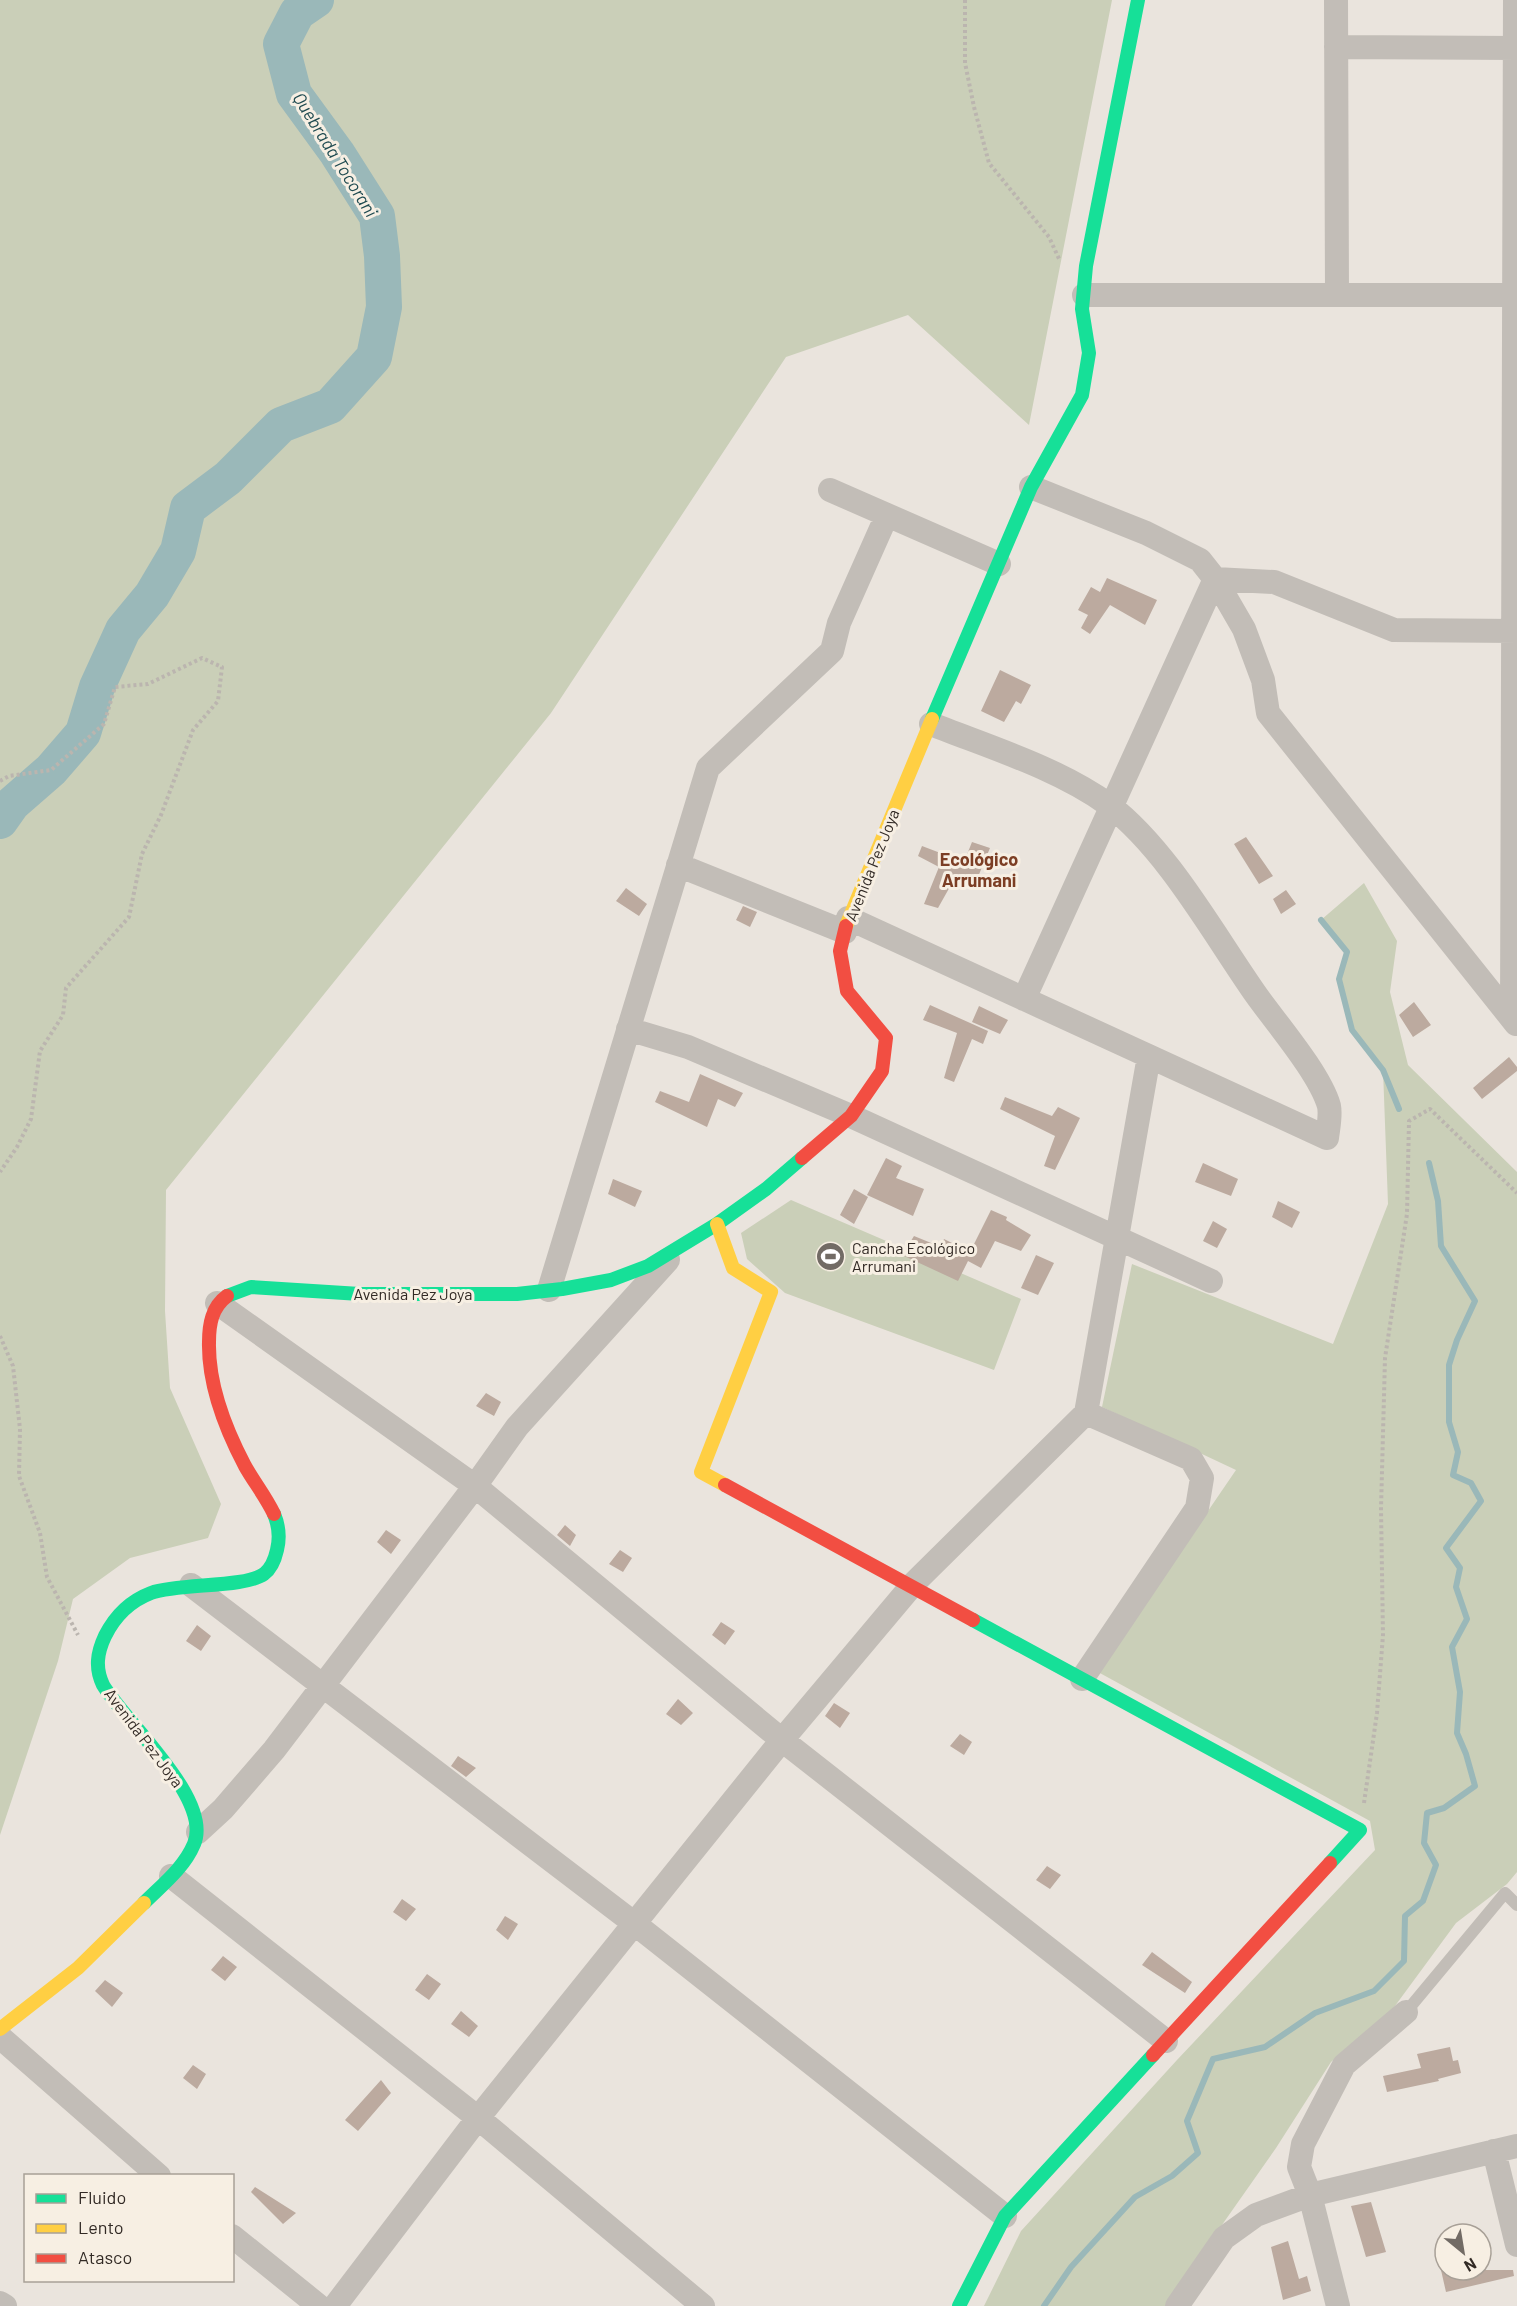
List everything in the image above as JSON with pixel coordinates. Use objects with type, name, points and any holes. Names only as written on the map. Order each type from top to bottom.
[{"type":"street","name":"Avenida Pez Joya","points":[[198,1832],[197,1814],[180,1783],[110,1696],[98,1671],[101,1645],[111,1624],[128,1604],[151,1591],[245,1581],[264,1575],[276,1559],[279,1533],[270,1509],[226,1424],[214,1383],[208,1348],[211,1319],[217,1303],[234,1291],[251,1287],[360,1294],[517,1294],[611,1280],[648,1266],[677,1250],[765,1190],[851,1116],[882,1071],[886,1038],[847,991],[840,951],[847,925],[1031,487],[1082,395],[1089,353],[1082,309],[1086,266],[1138,0]]},
{"type":"street","points":[[1336,0],[1337,295]]},
{"type":"street","points":[[1515,0],[1515,1021]]},
{"type":"street","points":[[1336,47],[1516,48]]},
{"type":"street","points":[[1084,295],[1516,295]]},
{"type":"street","points":[[1031,487],[1146,533],[1200,560],[1215,579],[1244,629],[1263,680],[1268,713],[1515,1021]]},
{"type":"street","points":[[830,490],[999,564]]},
{"type":"street","points":[[549,1290],[708,768],[832,651],[839,622],[887,515]]},
{"type":"street","points":[[1215,579],[1274,582],[1394,630],[1515,631]]},
{"type":"street","points":[[1024,999],[1215,579]]},
{"type":"street","points":[[678,865],[847,925],[1024,999],[1327,1138],[1329,1107],[1315,1077],[1176,879],[1143,838],[1111,808],[1064,778],[931,723]]},
{"type":"street","points":[[628,1029],[688,1047],[851,1116],[1211,1281]]},
{"type":"street","points":[[335,2306],[478,2118],[782,1740],[911,1586],[1086,1413],[1149,1056]]},
{"type":"street","points":[[717,1224],[733,1268],[771,1292],[701,1472],[1360,1830],[1005,2216],[959,2306]]},
{"type":"street","points":[[0,2029],[86,1960],[171,1876],[189,1855],[198,1832],[223,1809],[274,1750],[475,1486],[517,1427],[677,1250]]},
{"type":"street","points":[[217,1303],[475,1486],[782,1740],[1166,2041]]},
{"type":"street","points":[[1082,1679],[1197,1508],[1202,1478],[1191,1459],[1086,1413]]},
{"type":"street","points":[[191,1585],[635,1924],[1005,2216]]},
{"type":"street","points":[[171,1876],[478,2118],[703,2306]]},
{"type":"street","points":[[1338,2306],[1310,2195],[1299,2167],[1303,2144],[1344,2065],[1406,2012]]},
{"type":"street","points":[[0,2037],[158,2174]]},
{"type":"street","points":[[1177,2306],[1224,2238],[1256,2215],[1310,2195],[1506,2148],[1517,2245]]},
{"type":"street","points":[[234,2238],[318,2306]]},
{"type":"street","points":[[0,2303],[5,2306]]},
{"type":"lane","points":[[1406,2012],[1505,1893],[1517,1905]]},
{"type":"path","points":[[965,0],[965,63],[989,164],[1049,237],[1063,268]]},
{"type":"path","points":[[0,782],[9,776],[51,770],[104,724],[115,687],[148,684],[202,658],[222,667],[218,701],[193,730],[161,815],[142,854],[129,917],[66,987],[63,1015],[40,1051],[31,1119],[17,1147],[0,1172]]},
{"type":"path","points":[[1360,1830],[1377,1713],[1382,1646],[1381,1509],[1385,1358],[1407,1214],[1409,1121],[1430,1109],[1517,1193]]},
{"type":"path","points":[[0,1336],[13,1366],[20,1429],[19,1476],[40,1533],[47,1577],[81,1640]]},
{"type":"green space","points":[[0,0],[1112,0],[1029,425],[908,315],[786,357],[551,713],[166,1190],[165,1311],[170,1388],[221,1504],[208,1538],[130,1558],[73,1599],[58,1661],[0,1835]]},
{"type":"green space","points":[[1364,883],[1397,941],[1390,992],[1408,1065],[1517,1172],[1517,1872],[1507,1884],[1456,1923],[1392,2010],[1331,2062],[1276,2148],[1165,2306],[984,2306],[1021,2231],[1177,2060],[1375,1850],[1370,1821],[1098,1672],[1236,1470],[1102,1407],[1132,1264],[1333,1344],[1388,1204],[1383,1070],[1352,1030],[1339,979],[1347,952],[1321,920]]},
{"type":"green space","points":[[791,1200],[1021,1299],[994,1370],[785,1293],[747,1259],[741,1233]]},
{"type":"building","points":[[1107,578],[1157,600],[1145,625],[1110,605],[1090,634],[1081,628],[1088,615],[1078,610],[1091,587],[1100,592]]},
{"type":"building","points":[[1000,670],[1031,685],[1021,704],[1016,701],[1004,722],[981,711]]},
{"type":"building","points":[[1246,837],[1273,876],[1259,884],[1234,844]]},
{"type":"building","points":[[972,842],[990,848],[975,884],[956,876],[938,908],[924,904],[939,867],[918,856],[922,846],[964,862]]},
{"type":"building","points":[[626,888],[647,904],[639,916],[616,901]]},
{"type":"building","points":[[1286,890],[1296,904],[1281,914],[1273,899]]},
{"type":"building","points":[[743,906],[757,912],[750,927],[736,920]]},
{"type":"building","points":[[1414,1002],[1431,1025],[1413,1037],[1399,1015]]},
{"type":"building","points":[[930,1005],[988,1031],[983,1044],[972,1039],[954,1082],[944,1078],[957,1033],[923,1020]]},
{"type":"building","points":[[979,1006],[1008,1020],[1000,1034],[972,1022]]},
{"type":"building","points":[[1509,1057],[1517,1067],[1517,1071],[1482,1099],[1473,1088]]},
{"type":"building","points":[[700,1074],[743,1093],[735,1107],[718,1099],[707,1127],[655,1102],[660,1091],[689,1102]]},
{"type":"building","points":[[1005,1097],[1052,1116],[1058,1107],[1080,1118],[1055,1170],[1044,1166],[1055,1136],[1000,1109]]},
{"type":"building","points":[[886,1158],[902,1166],[896,1178],[924,1189],[913,1216],[867,1195]]},
{"type":"building","points":[[1203,1163],[1238,1179],[1231,1196],[1195,1182]]},
{"type":"building","points":[[613,1179],[642,1191],[635,1207],[608,1194]]},
{"type":"building","points":[[854,1189],[868,1197],[854,1224],[840,1215]]},
{"type":"building","points":[[1278,1201],[1300,1212],[1292,1228],[1272,1217]]},
{"type":"building","points":[[991,1210],[1007,1217],[1006,1220],[1031,1235],[1021,1251],[995,1241],[981,1268],[968,1261],[958,1281],[902,1255],[914,1236],[941,1247],[944,1239],[970,1252]]},
{"type":"building","points":[[1213,1221],[1227,1229],[1217,1248],[1203,1241]]},
{"type":"building","points":[[1036,1255],[1054,1263],[1038,1295],[1021,1288]]},
{"type":"building","points":[[486,1393],[501,1402],[494,1416],[476,1406]]},
{"type":"building","points":[[565,1525],[576,1535],[570,1546],[557,1535]]},
{"type":"building","points":[[386,1530],[401,1540],[391,1554],[377,1542]]},
{"type":"building","points":[[620,1550],[632,1558],[623,1572],[609,1564]]},
{"type":"building","points":[[721,1622],[735,1631],[725,1645],[712,1635]]},
{"type":"building","points":[[197,1625],[211,1636],[201,1651],[186,1641]]},
{"type":"building","points":[[678,1699],[693,1713],[681,1725],[666,1714]]},
{"type":"building","points":[[834,1703],[850,1713],[840,1728],[825,1716]]},
{"type":"building","points":[[960,1734],[972,1742],[964,1755],[950,1746]]},
{"type":"building","points":[[458,1756],[476,1768],[466,1777],[451,1766]]},
{"type":"building","points":[[1047,1866],[1061,1875],[1050,1889],[1036,1880]]},
{"type":"building","points":[[402,1899],[416,1909],[406,1921],[393,1912]]},
{"type":"building","points":[[505,1916],[518,1924],[508,1940],[496,1930]]},
{"type":"building","points":[[1152,1952],[1192,1982],[1185,1993],[1142,1965]]},
{"type":"building","points":[[223,1956],[237,1967],[225,1981],[211,1970]]},
{"type":"building","points":[[427,1974],[441,1984],[429,2000],[415,1990]]},
{"type":"building","points":[[105,1980],[123,1993],[112,2007],[95,1991]]},
{"type":"building","points":[[461,2011],[478,2026],[469,2037],[451,2024]]},
{"type":"building","points":[[1450,2047],[1453,2061],[1458,2060],[1461,2073],[1438,2079],[1439,2081],[1387,2092],[1383,2076],[1421,2068],[1417,2054]]},
{"type":"building","points":[[193,2065],[206,2074],[197,2089],[183,2078]]},
{"type":"building","points":[[381,2080],[391,2093],[358,2131],[345,2120]]},
{"type":"building","points":[[255,2187],[296,2213],[283,2224],[251,2192]]},
{"type":"building","points":[[1371,2202],[1386,2252],[1366,2257],[1351,2206]]},
{"type":"building","points":[[1288,2241],[1299,2279],[1307,2276],[1311,2291],[1283,2300],[1271,2247]]},
{"type":"building","points":[[1493,2270],[1513,2270],[1514,2276],[1493,2281]]},
{"type":"building","points":[[1444,2282],[1488,2282],[1446,2292]]},
{"type":"waterway","name":"Quebrada Tocorani","points":[[0,821],[12,804],[51,770],[83,733],[97,687],[123,630],[152,595],[178,551],[188,508],[228,478],[281,425],[330,406],[374,357],[384,307],[382,256],[377,216],[337,153],[294,94],[281,44],[297,13],[316,0]]},
{"type":"waterway","points":[[1321,920],[1347,952],[1339,979],[1352,1030],[1383,1070],[1399,1109]]},
{"type":"waterway","points":[[1044,2306],[1071,2267],[1135,2197],[1172,2176],[1198,2153],[1187,2121],[1213,2059],[1265,2047],[1315,2013],[1374,1991],[1404,1961],[1405,1916],[1423,1901],[1436,1865],[1424,1843],[1427,1813],[1444,1808],[1475,1786],[1457,1733],[1460,1692],[1452,1647],[1467,1619],[1456,1587],[1460,1568],[1446,1548],[1481,1501],[1471,1483],[1453,1475],[1458,1452],[1449,1422],[1449,1365],[1457,1340],[1475,1301],[1441,1246],[1438,1201],[1429,1163]]},
{"type":"traffic: fast","points":[[932,719],[1031,487],[1082,395],[1089,353],[1082,309],[1086,266],[1138,0]]},
{"type":"traffic: fast","points":[[227,1296],[251,1287],[360,1294],[517,1294],[611,1280],[648,1266],[717,1224],[766,1189],[802,1158]]},
{"type":"traffic: fast","points":[[144,1903],[172,1876],[190,1853],[194,1844],[196,1826],[191,1805],[179,1784],[103,1685],[98,1667],[100,1648],[118,1616],[143,1596],[163,1590],[227,1584],[264,1574],[273,1563],[278,1546],[277,1523],[274,1514]]},
{"type":"traffic: fast","points":[[973,1620],[1360,1830],[1330,1863]]},
{"type":"traffic: fast","points":[[959,2306],[1005,2216],[1153,2055]]},
{"type":"traffic: slow","points":[[846,926],[932,719]]},
{"type":"traffic: slow","points":[[717,1224],[733,1268],[771,1292],[701,1472],[725,1485]]},
{"type":"traffic: slow","points":[[0,2029],[78,1968],[144,1903]]},
{"type":"traffic: jam","points":[[802,1158],[851,1116],[882,1071],[886,1038],[847,991],[840,951],[846,926]]},
{"type":"traffic: jam","points":[[227,1296],[212,1316],[209,1342],[211,1374],[219,1406],[238,1452],[274,1514]]},
{"type":"traffic: jam","points":[[725,1485],[973,1620]]},
{"type":"traffic: jam","points":[[1153,2055],[1330,1863]]},
{"type":"place","name":"Cancha Ecológico Arrumani","points":[[831,1257]]},
{"type":"district","name":"Ecológico Arrumani","points":[[979,870]]}]
